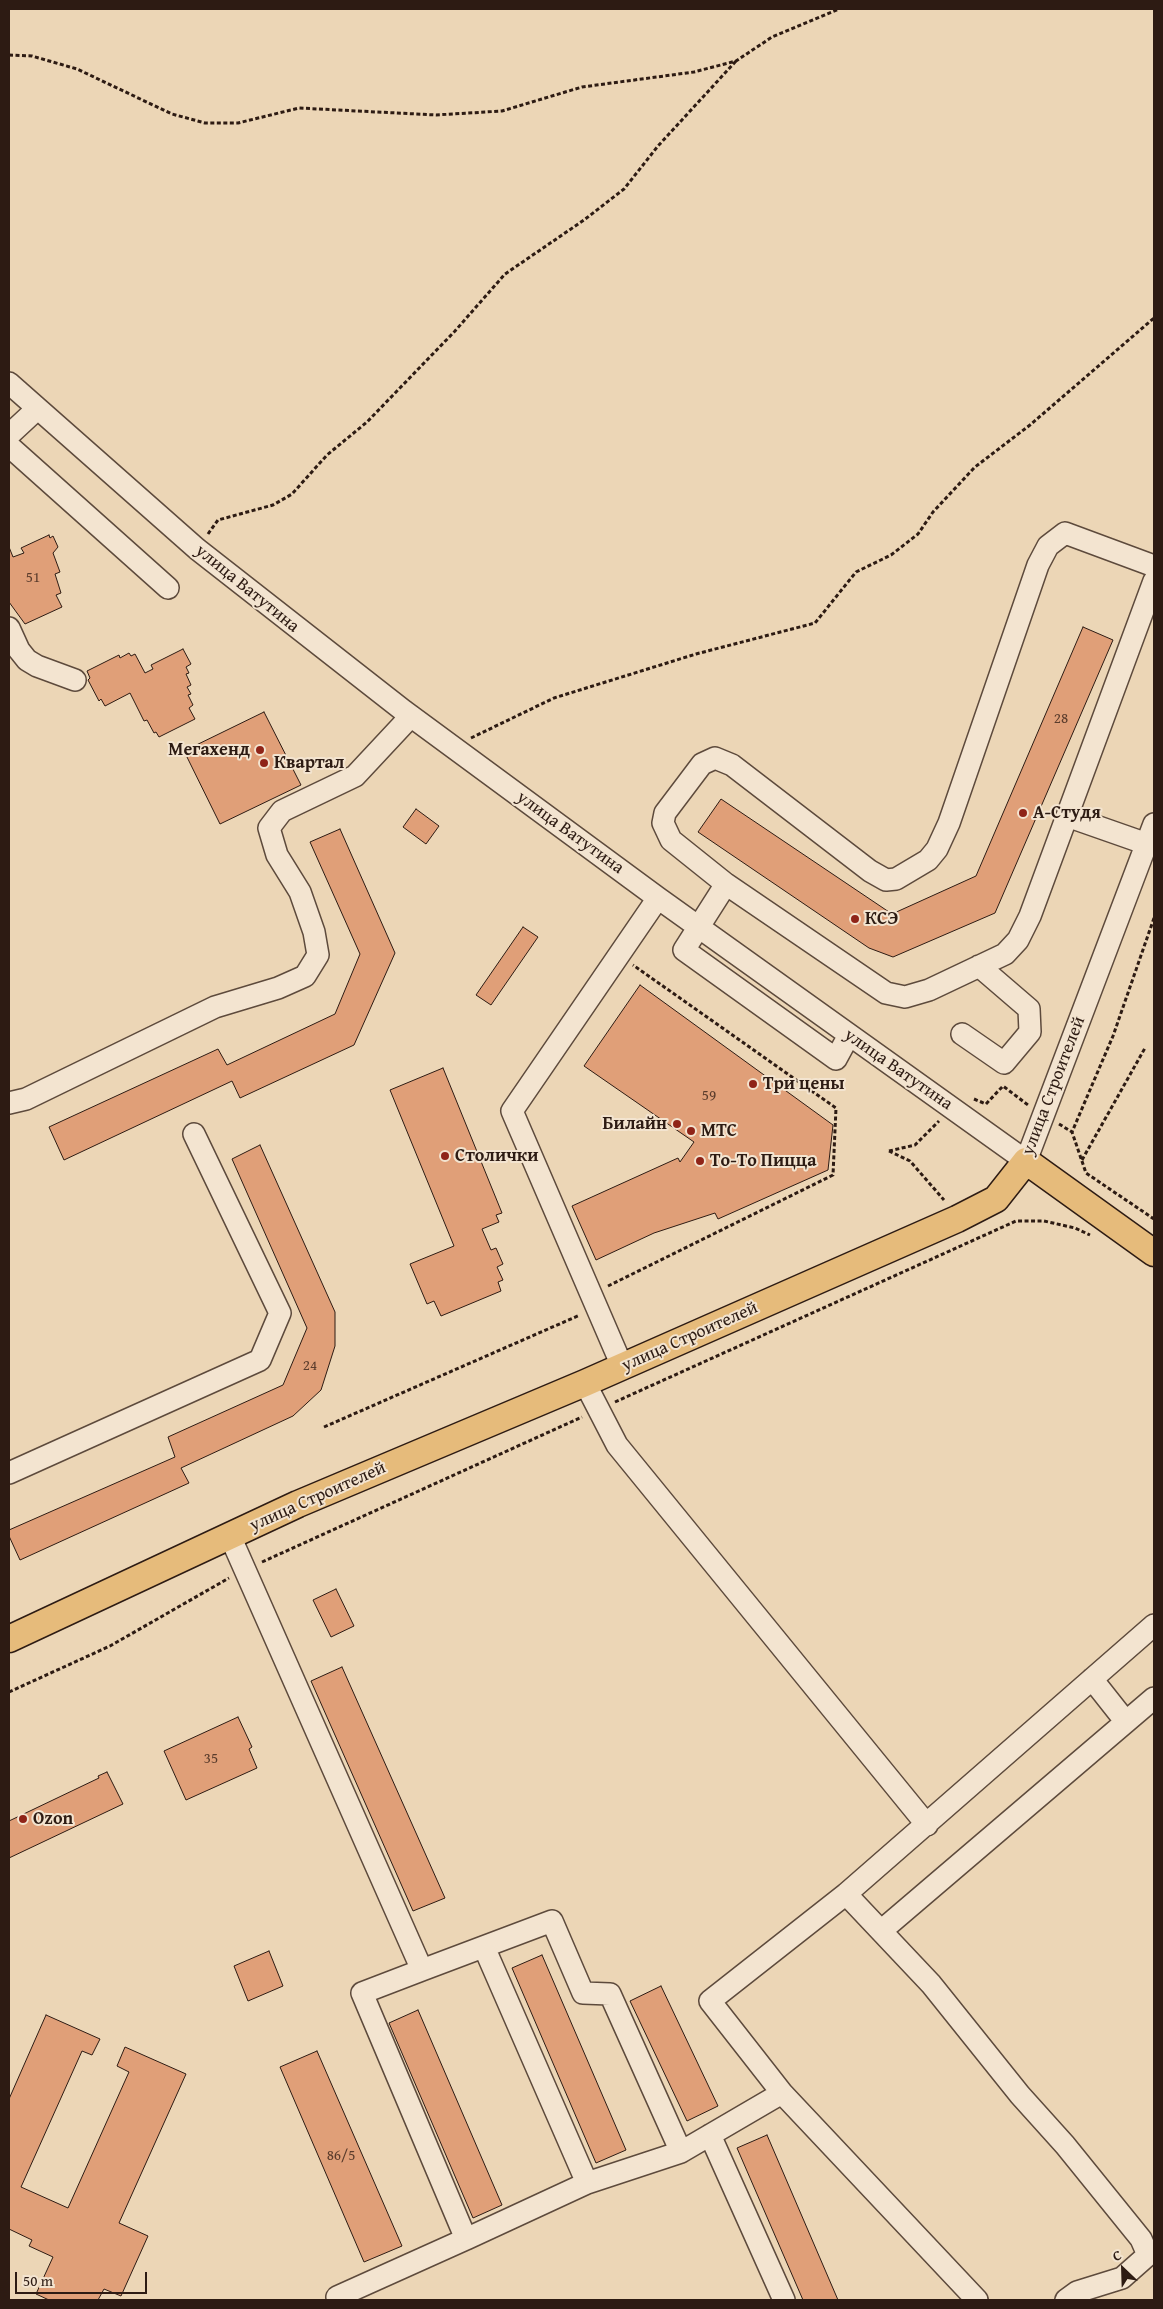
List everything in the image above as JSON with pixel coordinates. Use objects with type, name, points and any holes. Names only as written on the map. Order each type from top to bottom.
[{"type":"main road","name":"улица Ватутина","points":[[1026,1161],[1154,1253]]},
{"type":"main road","name":"улица Строителей","points":[[9,1639],[298,1504],[585,1383],[957,1219],[996,1198],[1026,1161]]},
{"type":"street","name":"улица Ватутина","points":[[9,383],[197,549],[411,716],[658,898],[1026,1161]]},
{"type":"street","points":[[9,435],[37,409]]},
{"type":"street","points":[[9,446],[168,588]]},
{"type":"street","points":[[1154,566],[1065,533],[1048,546],[1038,565],[948,823],[937,849],[928,860],[896,879],[886,880],[870,871],[732,765],[715,758],[702,764],[665,813],[663,823],[671,840],[726,884],[886,993],[905,997],[929,990],[1005,954],[1018,940],[1030,916],[1154,581]]},
{"type":"street","points":[[9,628],[19,650],[27,660],[36,666],[75,680]]},
{"type":"street","points":[[9,1103],[26,1098],[215,1007],[278,988],[305,976],[318,955],[314,932],[300,892],[277,855],[269,828],[282,811],[355,776],[411,716]]},
{"type":"street","points":[[1067,816],[1146,844]]},
{"type":"street","name":"улица Строителей","points":[[1026,1161],[1154,824]]},
{"type":"street","points":[[726,884],[684,950],[836,1059],[849,1035]]},
{"type":"street","points":[[622,1366],[512,1112],[658,898]]},
{"type":"street","points":[[962,1034],[1004,1063],[1030,1032],[1029,1009],[979,966]]},
{"type":"street","points":[[9,1473],[260,1360],[280,1313],[194,1134]]},
{"type":"street","points":[[585,1383],[617,1445],[927,1825]]},
{"type":"street","points":[[230,1536],[422,1970]]},
{"type":"street","points":[[977,2300],[782,2093],[710,2000],[846,1894],[1154,1625]]},
{"type":"street","points":[[1092,1679],[1126,1722]]},
{"type":"street","points":[[880,1931],[1154,1698]]},
{"type":"street","points":[[846,1894],[930,1984],[1020,2095],[1065,2144],[1141,2238],[1148,2255],[1122,2278],[1077,2292],[1066,2300]]},
{"type":"street","points":[[466,2239],[362,1993],[552,1921],[583,1993],[610,1994],[681,2152]]},
{"type":"street","points":[[484,1947],[587,2183]]},
{"type":"street","points":[[335,2299],[587,2183],[681,2152],[782,2093]]},
{"type":"street","points":[[710,2135],[784,2300]]},
{"type":"path","points":[[197,549],[218,520],[273,505],[292,494],[328,455],[367,422],[455,331],[505,274],[584,220],[624,189],[658,146],[736,61],[772,37],[839,9]]},
{"type":"path","points":[[9,55],[32,56],[77,69],[172,114],[205,123],[238,123],[299,108],[436,116],[502,111],[603,82],[653,79],[694,72],[736,61]]},
{"type":"path","points":[[457,750],[475,734],[554,698],[677,660],[815,623],[856,572],[891,555],[918,534],[933,512],[975,467],[1038,418],[1154,318]]},
{"type":"path","points":[[1072,1132],[1113,1036],[1154,918]]},
{"type":"path","points":[[324,1427],[584,1313],[594,1304],[604,1288],[833,1175],[836,1108],[619,955]]},
{"type":"path","points":[[1082,1160],[1145,1048]]},
{"type":"path","points":[[972,1098],[986,1104],[1003,1086],[1072,1132],[1086,1173],[1154,1219]]},
{"type":"path","points":[[939,1120],[915,1145],[889,1151],[910,1160],[944,1200]]},
{"type":"path","points":[[9,1692],[110,1646],[245,1569],[1016,1221],[1044,1221],[1075,1228],[1097,1240]]},
{"type":"building","points":[[49,535],[50,538],[53,536],[58,547],[53,553],[60,572],[55,574],[61,593],[56,595],[62,607],[25,624],[9,602],[9,547],[13,557],[24,553],[21,548]]},
{"type":"building","points":[[1083,627],[1113,640],[995,913],[893,957],[869,948],[698,832],[721,799],[892,914],[976,876]]},
{"type":"building","points":[[183,649],[191,664],[186,667],[189,673],[186,674],[191,685],[187,687],[191,694],[188,695],[193,705],[189,708],[195,719],[159,737],[156,732],[154,733],[147,720],[144,721],[130,693],[105,706],[101,699],[99,701],[88,680],[90,678],[87,671],[119,655],[120,658],[129,653],[131,656],[135,654],[145,673],[153,669],[151,665]]},
{"type":"building","points":[[264,712],[301,785],[220,824],[184,751]]},
{"type":"building","points":[[416,809],[439,826],[426,844],[403,827]]},
{"type":"building","points":[[340,829],[395,953],[354,1045],[240,1098],[232,1081],[64,1160],[49,1127],[218,1049],[227,1065],[335,1014],[360,954],[310,842]]},
{"type":"building","points":[[523,927],[538,937],[491,1005],[476,995]]},
{"type":"building","points":[[640,985],[833,1125],[828,1170],[718,1219],[715,1213],[654,1233],[596,1260],[572,1206],[678,1158],[680,1162],[694,1142],[584,1066]]},
{"type":"building","points":[[443,1068],[502,1213],[496,1215],[499,1222],[482,1229],[491,1250],[496,1248],[503,1264],[497,1267],[503,1280],[498,1282],[501,1291],[441,1316],[434,1301],[427,1304],[410,1264],[454,1246],[390,1090]]},
{"type":"building","points":[[260,1145],[335,1312],[335,1346],[321,1390],[293,1416],[181,1468],[189,1483],[20,1560],[9,1536],[9,1530],[175,1457],[168,1437],[283,1385],[307,1328],[232,1159]]},
{"type":"building","points":[[336,1589],[354,1626],[331,1637],[313,1600]]},
{"type":"building","points":[[342,1667],[445,1898],[413,1911],[311,1681]]},
{"type":"building","points":[[238,1717],[252,1747],[249,1749],[257,1768],[186,1800],[164,1751]]},
{"type":"building","points":[[107,1772],[123,1804],[9,1858],[9,1821],[99,1778],[98,1776]]},
{"type":"building","points":[[269,1951],[283,1986],[248,2001],[234,1966]]},
{"type":"building","points":[[542,1955],[626,2150],[596,2163],[512,1968]]},
{"type":"building","points":[[661,1986],[718,2106],[687,2121],[630,2001]]},
{"type":"building","points":[[418,2010],[502,2205],[473,2218],[389,2023]]},
{"type":"building","points":[[46,2015],[100,2039],[92,2055],[82,2051],[21,2187],[68,2208],[129,2072],[117,2066],[125,2047],[186,2074],[119,2223],[148,2236],[121,2296],[104,2289],[98,2300],[49,2300],[36,2294],[53,2257],[29,2246],[32,2240],[9,2229],[9,2099]]},
{"type":"building","points":[[317,2051],[402,2246],[364,2262],[280,2067]]},
{"type":"building","points":[[767,2135],[838,2300],[803,2300],[737,2148]]},
{"type":"place","name":"Мегахенд","points":[[260,750]]},
{"type":"place","name":"Квартал","points":[[264,763]]},
{"type":"place","name":"А-Студя","points":[[1023,813]]},
{"type":"place","name":"КСЭ","points":[[855,919]]},
{"type":"place","name":"Три цены","points":[[753,1084]]},
{"type":"place","name":"Билайн","points":[[677,1124]]},
{"type":"place","name":"МТС","points":[[691,1131]]},
{"type":"place","name":"Столички","points":[[445,1156]]},
{"type":"place","name":"То-То Пицца","points":[[700,1161]]},
{"type":"place","name":"Ozon","points":[[23,1819]]}]
